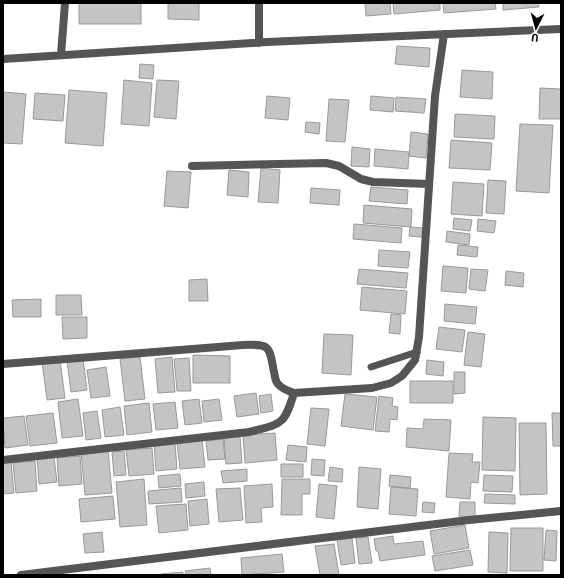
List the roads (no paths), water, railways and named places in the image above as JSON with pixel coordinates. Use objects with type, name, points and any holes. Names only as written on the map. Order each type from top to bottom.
[{"type":"street","points":[[61,55],[65,3]]},
{"type":"street","points":[[259,3],[259,43]]},
{"type":"street","points":[[3,59],[259,43],[561,29]]},
{"type":"street","points":[[3,364],[243,345],[261,345],[268,349],[271,355],[278,385],[294,393],[380,386],[402,376],[410,369],[417,352],[435,96],[444,34]]},
{"type":"street","points":[[192,166],[326,163],[339,166],[360,179],[372,182],[428,184]]},
{"type":"street","points":[[3,460],[249,432],[271,427],[279,423],[288,412],[294,393]]},
{"type":"street","points":[[21,575],[469,520],[561,511]]},
{"type":"lane","points":[[371,367],[417,352]]}]
